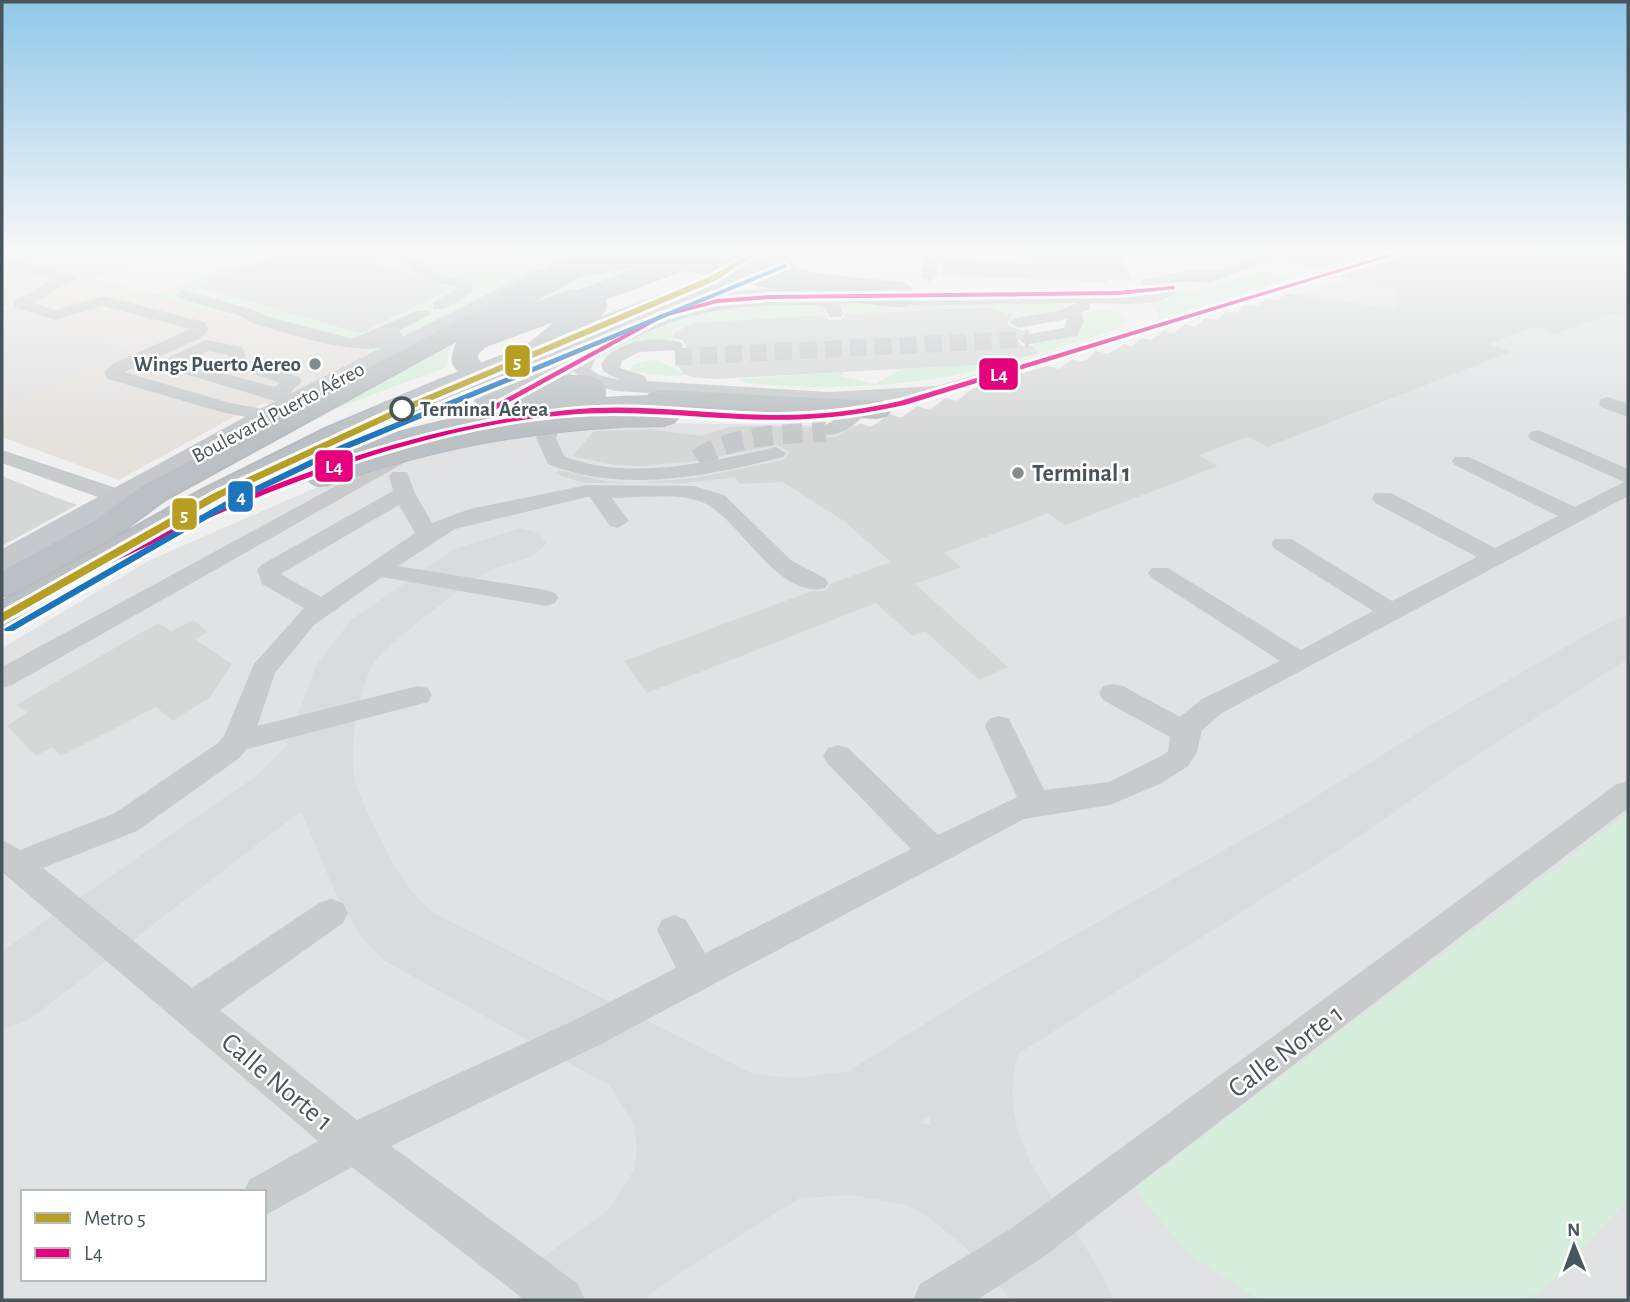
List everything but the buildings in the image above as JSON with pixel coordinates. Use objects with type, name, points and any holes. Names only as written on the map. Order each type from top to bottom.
[{"type":"highway","points":[[106,527],[153,493],[333,396],[477,314]]},
{"type":"highway","points":[[550,314],[480,336],[464,352],[466,368],[480,378],[503,386],[787,418],[866,412]]},
{"type":"highway","points":[[402,475],[573,314]]},
{"type":"highway","points":[[2,585],[206,475],[283,439],[597,314]]},
{"type":"highway","name":"Boulevard Puerto Aéreo","points":[[2,617],[228,488],[338,433],[633,314]]},
{"type":"highway","points":[[218,442],[333,396]]},
{"type":"highway","points":[[55,587],[237,505],[320,472],[412,442],[515,419],[664,404]]},
{"type":"main road","name":"Boulevard Puerto Aéreo","points":[[2,562],[218,442],[382,340],[460,314]]},
{"type":"street","points":[[151,314],[201,329],[113,372],[228,408],[279,404]]},
{"type":"street","points":[[247,314],[335,340],[364,345],[382,340],[423,314]]},
{"type":"street","points":[[319,606],[271,579],[269,570],[402,475],[646,323],[667,314]]},
{"type":"street","points":[[698,314],[619,338],[589,354],[581,370],[587,377],[623,386],[829,398],[936,391]]},
{"type":"street","points":[[1018,323],[1062,314]]},
{"type":"street","points":[[1029,339],[1071,332],[1079,314]]},
{"type":"street","points":[[1075,352],[1093,341],[1143,324],[1140,316],[1136,314]]},
{"type":"street","points":[[831,430],[866,412],[1197,314]]},
{"type":"street","points":[[206,345],[236,351],[239,363],[293,381],[279,404],[175,364],[183,355],[206,345]]},
{"type":"street","points":[[674,351],[647,345],[616,355],[610,364],[612,371],[620,376],[744,393]]},
{"type":"street","points":[[587,377],[550,422],[545,440],[546,450],[552,457],[576,470],[638,475],[689,465],[726,466],[776,453]]},
{"type":"street","points":[[1608,403],[1628,411]]},
{"type":"street","points":[[1538,436],[1628,477]]},
{"type":"street","points":[[1462,461],[1577,516]]},
{"type":"street","points":[[7,462],[120,497]]},
{"type":"street","points":[[402,475],[426,535]]},
{"type":"street","points":[[2,679],[402,475]]},
{"type":"street","points":[[266,1194],[353,1143],[590,1031],[932,850],[1034,802],[1098,796],[1167,767],[1182,755],[1186,747],[1186,733],[1195,717],[1212,706],[1349,637],[1391,611],[1628,488]]},
{"type":"street","points":[[596,490],[618,521]]},
{"type":"street","points":[[9,859],[126,822],[216,760],[237,741],[263,670],[289,635],[319,606],[426,535],[478,513],[596,490],[706,495],[716,500],[783,566],[816,583]]},
{"type":"street","points":[[1383,498],[1494,557]]},
{"type":"street","points":[[1283,544],[1391,611]]},
{"type":"street","points":[[375,569],[546,598]]},
{"type":"street","points":[[1160,573],[1299,661]]},
{"type":"street","points":[[1113,693],[1186,733]]},
{"type":"street","points":[[237,741],[418,695]]},
{"type":"street","points":[[999,726],[1034,802]]},
{"type":"street","points":[[838,756],[932,850]]},
{"type":"street","name":"Calle Norte 1","points":[[936,1300],[1027,1243],[1628,792]]},
{"type":"street","name":"Calle Norte 1","points":[[9,859],[353,1143],[562,1300]]},
{"type":"street","points":[[192,1009],[331,913]]},
{"type":"street","points":[[674,930],[698,975]]},
{"type":"shaded area","points":[[2,314],[135,350],[2,408]]},
{"type":"shaded area","points":[[8,314],[225,314],[375,354],[271,405],[264,403],[228,420],[119,480],[2,437],[2,408],[134,350]]},
{"type":"shaded area","points":[[1236,314],[1628,314],[1628,1300],[2,1300],[2,648],[150,560],[359,469],[532,433],[667,423],[873,426]]},
{"type":"green space","points":[[225,314],[452,314],[375,354]]},
{"type":"green space","points":[[496,314],[521,314],[465,334],[449,348],[447,367],[291,425]]},
{"type":"green space","points":[[707,314],[855,314],[692,323],[677,329],[674,340],[658,340],[613,354],[620,378],[610,377],[602,366],[603,358],[631,337],[669,322]]},
{"type":"green space","points":[[1009,314],[1058,314],[1057,315],[1017,322]]},
{"type":"green space","points":[[1079,314],[1122,314],[1128,322],[1106,333],[1024,359],[1037,352],[1031,341],[1067,335]]},
{"type":"green space","points":[[1157,314],[1177,314],[1160,319]]},
{"type":"green space","points":[[655,359],[687,375],[667,376],[630,371],[633,365]]},
{"type":"green space","points":[[1018,360],[946,377],[869,386],[790,386],[748,383],[737,379],[844,372],[840,376],[876,384],[900,369]]},
{"type":"green space","points":[[1628,813],[1628,1200],[1547,1286],[1524,1300],[1260,1300],[1190,1255],[1134,1189]]},
{"type":"taxiway","points":[[326,727],[344,666],[370,632],[472,560],[521,543]]},
{"type":"taxiway","points":[[985,1031],[1315,831],[1449,743],[1628,634]]},
{"type":"taxiway","points":[[2,995],[279,793],[311,760],[326,727]]},
{"type":"taxiway","points":[[326,727],[321,765],[330,801],[380,906],[411,938],[744,1114],[794,1120],[844,1113]]},
{"type":"taxiway","points":[[565,1300],[639,1245],[872,1105],[985,1031]]},
{"type":"taxiway","points":[[985,1031],[973,1068],[970,1104],[976,1139],[987,1173],[1003,1206],[1065,1300]]},
{"type":"taxiway","points":[[640,1063],[672,1109],[680,1131],[681,1152],[669,1195],[641,1242]]},
{"type":"taxiway","points":[[793,1155],[852,1151],[908,1162],[959,1185],[1006,1222]]},
{"type":"tunnel","points":[[675,357],[1029,339]]},
{"type":"tunnel","points":[[697,459],[712,450],[743,440],[826,432]]},
{"type":"metro line","name":"5","points":[[2,618],[218,495],[401,410],[629,314]]},
{"type":"transit line","name":"4","points":[[9,629],[234,500],[344,447],[669,314]]},
{"type":"transit line","name":"L4","points":[[492,408],[670,314]]},
{"type":"transit line","name":"L4","points":[[2,617],[133,549],[277,486],[425,438],[499,421],[570,412],[654,411],[778,417],[860,412],[902,403],[1197,314]]},
{"type":"place","name":"Wings Puerto Aereo","points":[[315,364]]},
{"type":"place","name":"Terminal Aérea","points":[[402,409]]},
{"type":"place","name":"Terminal 1","points":[[1018,473]]}]
